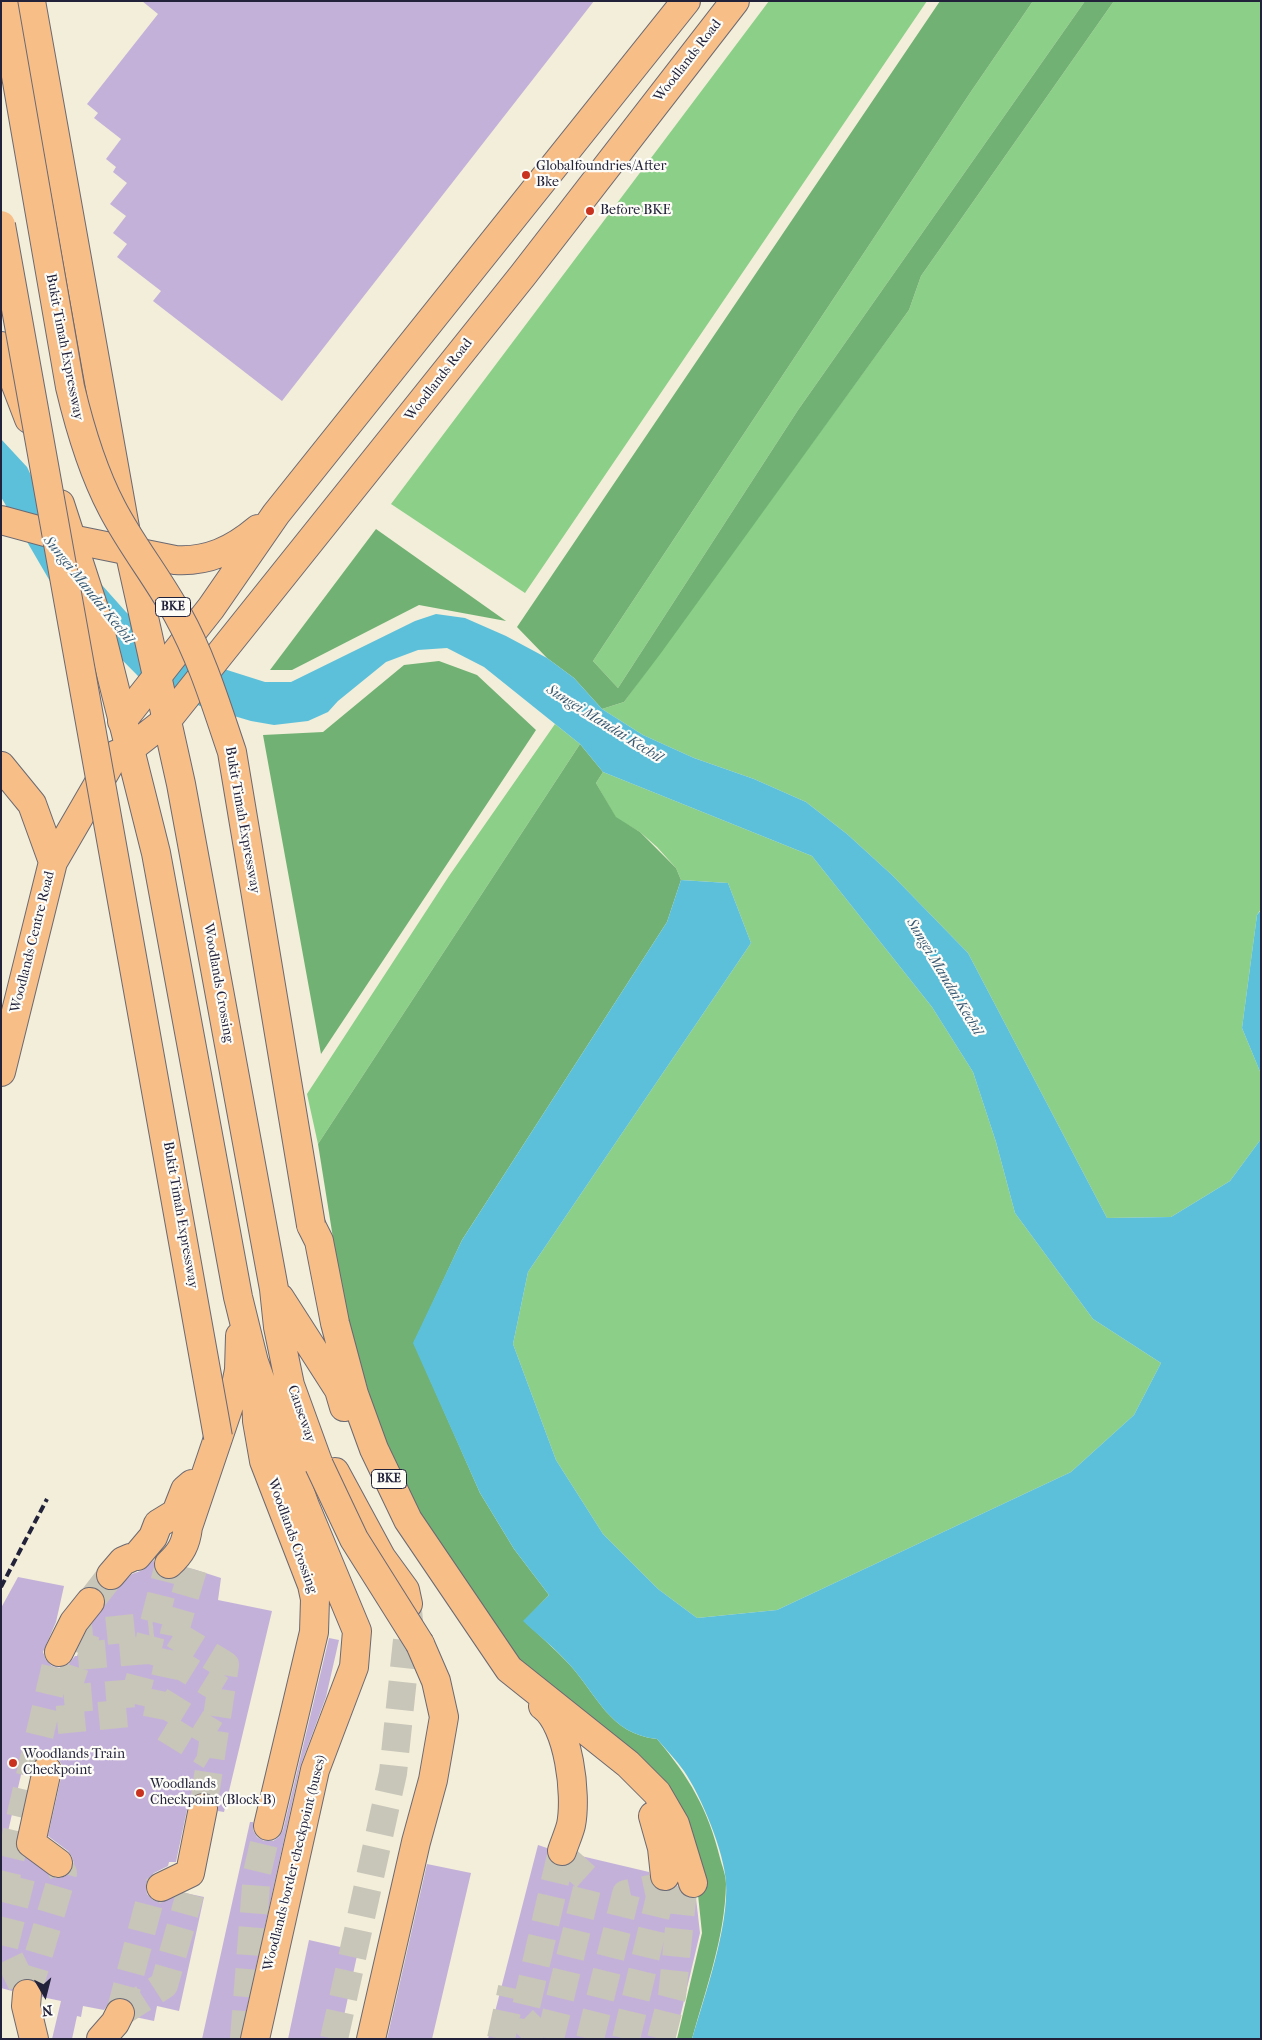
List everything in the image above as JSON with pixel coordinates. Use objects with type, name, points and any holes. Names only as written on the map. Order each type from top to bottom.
[{"type":"main road","name":"Bukit Timah Expressway","points":[[3,1],[68,377],[80,429],[113,510],[174,607],[197,653],[210,685],[232,752],[311,1225],[310,1243],[319,1266]]},
{"type":"main road","points":[[31,1],[129,550]]},
{"type":"main road","points":[[122,722],[211,608],[276,514],[686,1]]},
{"type":"main road","name":"Woodlands Road","points":[[131,748],[168,719],[233,636],[278,584],[523,275],[735,1]]},
{"type":"main road","name":"Bukit Timah Expressway","points":[[1,225],[218,1437]]},
{"type":"main road","name":"Woodlands Crossing","points":[[1,346],[68,530],[97,618],[122,722],[131,748],[156,853],[238,1297],[254,1362],[305,1506],[357,1631]]},
{"type":"main road","points":[[1,520],[27,528],[68,530],[129,550],[175,560],[212,557],[236,546],[276,514]]},
{"type":"main road","name":"Woodlands Crossing","points":[[129,550],[168,719],[186,810],[274,1289],[285,1362],[292,1369],[319,1441],[381,1557],[405,1590],[408,1604]]},
{"type":"main road","name":"Woodlands Centre Road","points":[[1,1072],[53,862],[115,755],[131,748]]},
{"type":"main road","points":[[1,766],[32,804],[53,862]]},
{"type":"main road","name":"BKE","points":[[319,1266],[338,1390]]},
{"type":"main road","name":"BKE","points":[[319,1266],[354,1394],[374,1449],[408,1520],[509,1669]]},
{"type":"main road","name":"Woodlands Crossing","points":[[274,1289],[338,1390],[369,1470],[409,1551],[463,1621],[548,1710],[631,1778],[637,1780],[650,1790],[672,1827],[681,1878],[675,1824],[657,1793],[628,1764],[509,1669]]},
{"type":"main road","name":"Woodlands Crossing","points":[[181,1567],[203,1543],[202,1528],[207,1473],[239,1370],[238,1297]]},
{"type":"main road","name":"Woodlands Crossing","points":[[254,1362],[257,1420],[264,1461],[312,1585],[314,1599],[314,1632],[268,1826]]},
{"type":"main road","name":"Causeway","points":[[285,1362],[302,1422],[319,1465],[354,1539],[420,1644],[436,1680],[444,1717],[433,1780],[416,1842],[372,2039]]},
{"type":"main road","points":[[126,1563],[153,1537],[158,1524],[176,1513],[185,1490],[207,1473]]},
{"type":"main road","points":[[59,1652],[74,1622],[90,1602]]},
{"type":"main road","name":"Woodlands border checkpoint (buses)","points":[[255,2039],[315,1770],[354,1667],[357,1631]]},
{"type":"main road","name":"Woodlands Crossing","points":[[548,1710],[563,1739],[574,1794],[571,1825],[553,1849]]},
{"type":"main road","points":[[47,1770],[30,1848],[58,1863]]},
{"type":"main road","points":[[161,1887],[190,1883],[203,1808]]},
{"type":"main road","points":[[27,1994],[26,2006],[34,2039]]},
{"type":"main road","points":[[101,2039],[115,2023],[120,2013]]},
{"type":"green space","points":[[769,1],[927,1],[525,593],[391,504]]},
{"type":"green space","points":[[940,1],[1033,1],[593,661],[618,688],[798,410],[1085,1],[1114,1],[921,276],[909,310],[661,653],[624,702],[602,709],[574,678],[547,658],[517,627]]},
{"type":"green space","points":[[1033,1],[1085,1],[798,410],[618,688],[593,661]]},
{"type":"green space","points":[[1114,1],[1261,1],[1261,909],[1257,915],[1242,1028],[1261,1074],[1261,1139],[1230,1181],[1171,1217],[1107,1218],[968,953],[892,875],[847,834],[806,802],[754,779],[694,758],[643,735],[602,709],[624,702],[909,310],[921,276]]},
{"type":"green space","points":[[376,529],[506,621],[419,605],[292,670],[270,670]]},
{"type":"green space","points":[[439,661],[477,675],[536,730],[321,1054],[263,735],[323,732],[404,665]]},
{"type":"green space","points":[[555,724],[580,744],[318,1144],[307,1094],[449,876]]},
{"type":"green space","points":[[580,744],[603,772],[596,783],[616,817],[640,832],[676,868],[681,880],[667,922],[462,1240],[414,1343],[480,1493],[514,1549],[549,1595],[524,1621],[569,1664],[596,1700],[615,1721],[641,1736],[657,1739],[688,1780],[710,1824],[725,1877],[725,1904],[714,1962],[692,2039],[677,2039],[702,1933],[697,1885],[678,1822],[506,1649],[400,1482],[371,1400],[344,1307],[318,1144]]},
{"type":"green space","points":[[603,772],[812,856],[932,1007],[973,1072],[996,1142],[1015,1213],[1093,1319],[1161,1363],[1134,1415],[1071,1472],[777,1610],[697,1618],[658,1589],[603,1534],[556,1460],[513,1344],[528,1272],[751,943],[728,883],[681,880],[676,868],[657,847],[640,832],[616,818],[596,783]]},
{"type":"water","name":"Sungei Mandai Kechil","points":[[1,439],[27,467],[39,492],[93,575],[126,612],[157,641],[186,657],[265,682],[291,682],[415,621],[436,614],[465,618],[506,636],[547,658],[574,678],[602,709],[643,735],[694,758],[754,779],[806,802],[847,834],[892,875],[968,953],[1107,1218],[1171,1217],[1230,1181],[1261,1139],[1261,2039],[692,2039],[720,1940],[726,1900],[724,1869],[711,1824],[691,1782],[657,1739],[641,1736],[615,1721],[596,1700],[564,1658],[523,1621],[549,1595],[514,1549],[480,1493],[413,1343],[462,1240],[667,922],[681,880],[728,883],[751,943],[528,1272],[513,1344],[556,1460],[603,1534],[658,1589],[697,1618],[777,1610],[1071,1472],[1134,1415],[1161,1363],[1093,1319],[1015,1213],[996,1142],[973,1072],[932,1007],[812,856],[603,772],[580,744],[484,667],[447,648],[418,650],[386,662],[338,701],[328,712],[308,721],[274,725],[251,721],[200,706],[138,676],[58,595],[1,497]]},
{"type":"water","points":[[1261,910],[1261,1074],[1242,1028],[1257,915]]},
{"type":"building","points":[[142,1],[594,1],[282,401],[153,301],[161,291],[117,257],[127,244],[113,233],[126,216],[110,204],[127,183],[113,172],[116,167],[106,159],[121,139],[94,118],[98,113],[87,104],[158,14]]},
{"type":"building","name":"Woodlands Checkpoint (Block B)","points":[[154,1560],[154,1568],[157,1574],[164,1579],[173,1579],[187,1568],[193,1569],[221,1578],[218,1600],[272,1611],[224,1812],[218,1811],[218,1803],[213,1796],[207,1793],[198,1793],[192,1797],[188,1805],[176,1862],[169,1862],[168,1866],[154,1873],[148,1879],[146,1885],[147,1894],[153,1900],[159,1902],[185,1893],[204,1897],[179,2011],[157,2006],[154,2021],[135,2017],[133,2004],[127,1999],[119,1998],[111,2000],[104,2010],[83,2006],[81,2017],[77,2016],[72,2039],[52,2039],[61,2001],[42,1997],[41,1987],[36,1981],[29,1979],[20,1980],[12,1991],[1,1988],[1,1849],[20,1853],[56,1878],[64,1877],[70,1873],[74,1864],[68,1851],[48,1836],[62,1773],[62,1765],[58,1759],[51,1755],[42,1755],[35,1760],[32,1767],[23,1766],[7,1836],[1,1835],[1,1608],[18,1577],[64,1586],[56,1622],[43,1652],[46,1660],[52,1666],[60,1668],[68,1665],[77,1656],[87,1630],[105,1605],[104,1596],[94,1587],[96,1578],[101,1587],[116,1590],[132,1574],[143,1570]]},
{"type":"building","points":[[329,1638],[339,1640],[326,1697],[300,1767],[240,2039],[202,2039],[250,1822],[253,1822],[253,1830],[257,1837],[264,1841],[273,1841],[279,1837],[283,1830]]},
{"type":"building","points":[[538,1845],[547,1848],[550,1861],[557,1866],[572,1863],[577,1855],[649,1872],[652,1885],[658,1890],[667,1891],[677,1885],[683,1895],[689,1898],[696,1898],[700,1933],[675,2039],[488,2039]]},
{"type":"building","points":[[427,1864],[471,1873],[432,2039],[387,2039]]},
{"type":"building","points":[[309,1940],[358,1951],[339,2039],[288,2039]]},
{"type":"tunnel","points":[[57,1720],[131,1713],[169,1564]]},
{"type":"tunnel","points":[[193,1569],[174,1634],[156,1722],[211,1756]]},
{"type":"tunnel","points":[[90,1602],[111,1575]]},
{"type":"tunnel","points":[[334,2039],[393,1773],[409,1621],[408,1610]]},
{"type":"tunnel","points":[[66,1693],[86,1633],[153,1626]]},
{"type":"tunnel","points":[[174,1634],[225,1665],[203,1808]]},
{"type":"tunnel","points":[[78,1656],[148,1650]]},
{"type":"tunnel","points":[[1,1899],[59,1652]]},
{"type":"tunnel","points":[[169,1658],[221,1690]]},
{"type":"tunnel","points":[[64,1699],[136,1693]]},
{"type":"tunnel","points":[[160,1701],[215,1735]]},
{"type":"tunnel","points":[[244,2039],[257,1873],[268,1826]]},
{"type":"tunnel","points":[[542,2039],[523,2020],[562,1851]]},
{"type":"tunnel","points":[[550,2039],[589,1880],[561,1855]]},
{"type":"tunnel","points":[[27,1994],[63,1873],[58,1863]]},
{"type":"tunnel","points":[[626,2039],[665,1876]]},
{"type":"tunnel","points":[[21,1878],[4,1947],[27,1994]]},
{"type":"tunnel","points":[[661,2039],[672,1996],[684,1881]]},
{"type":"tunnel","points":[[590,2039],[626,1894],[663,1886]]},
{"type":"tunnel","points":[[120,2013],[152,1892],[161,1887]]},
{"type":"tunnel","points":[[120,2013],[164,1985],[190,1894]]},
{"type":"tunnel","points":[[501,2039],[512,1988]]},
{"type":"railway","points":[[1,1587],[47,1499]]},
{"type":"place","name":"Globalfoundries/After Bke","points":[[526,175]]},
{"type":"place","name":"Before BKE","points":[[590,211]]},
{"type":"place","name":"Woodlands Train Checkpoint","points":[[13,1763]]},
{"type":"place","name":"Woodlands Checkpoint (Block B)","points":[[140,1793]]}]
